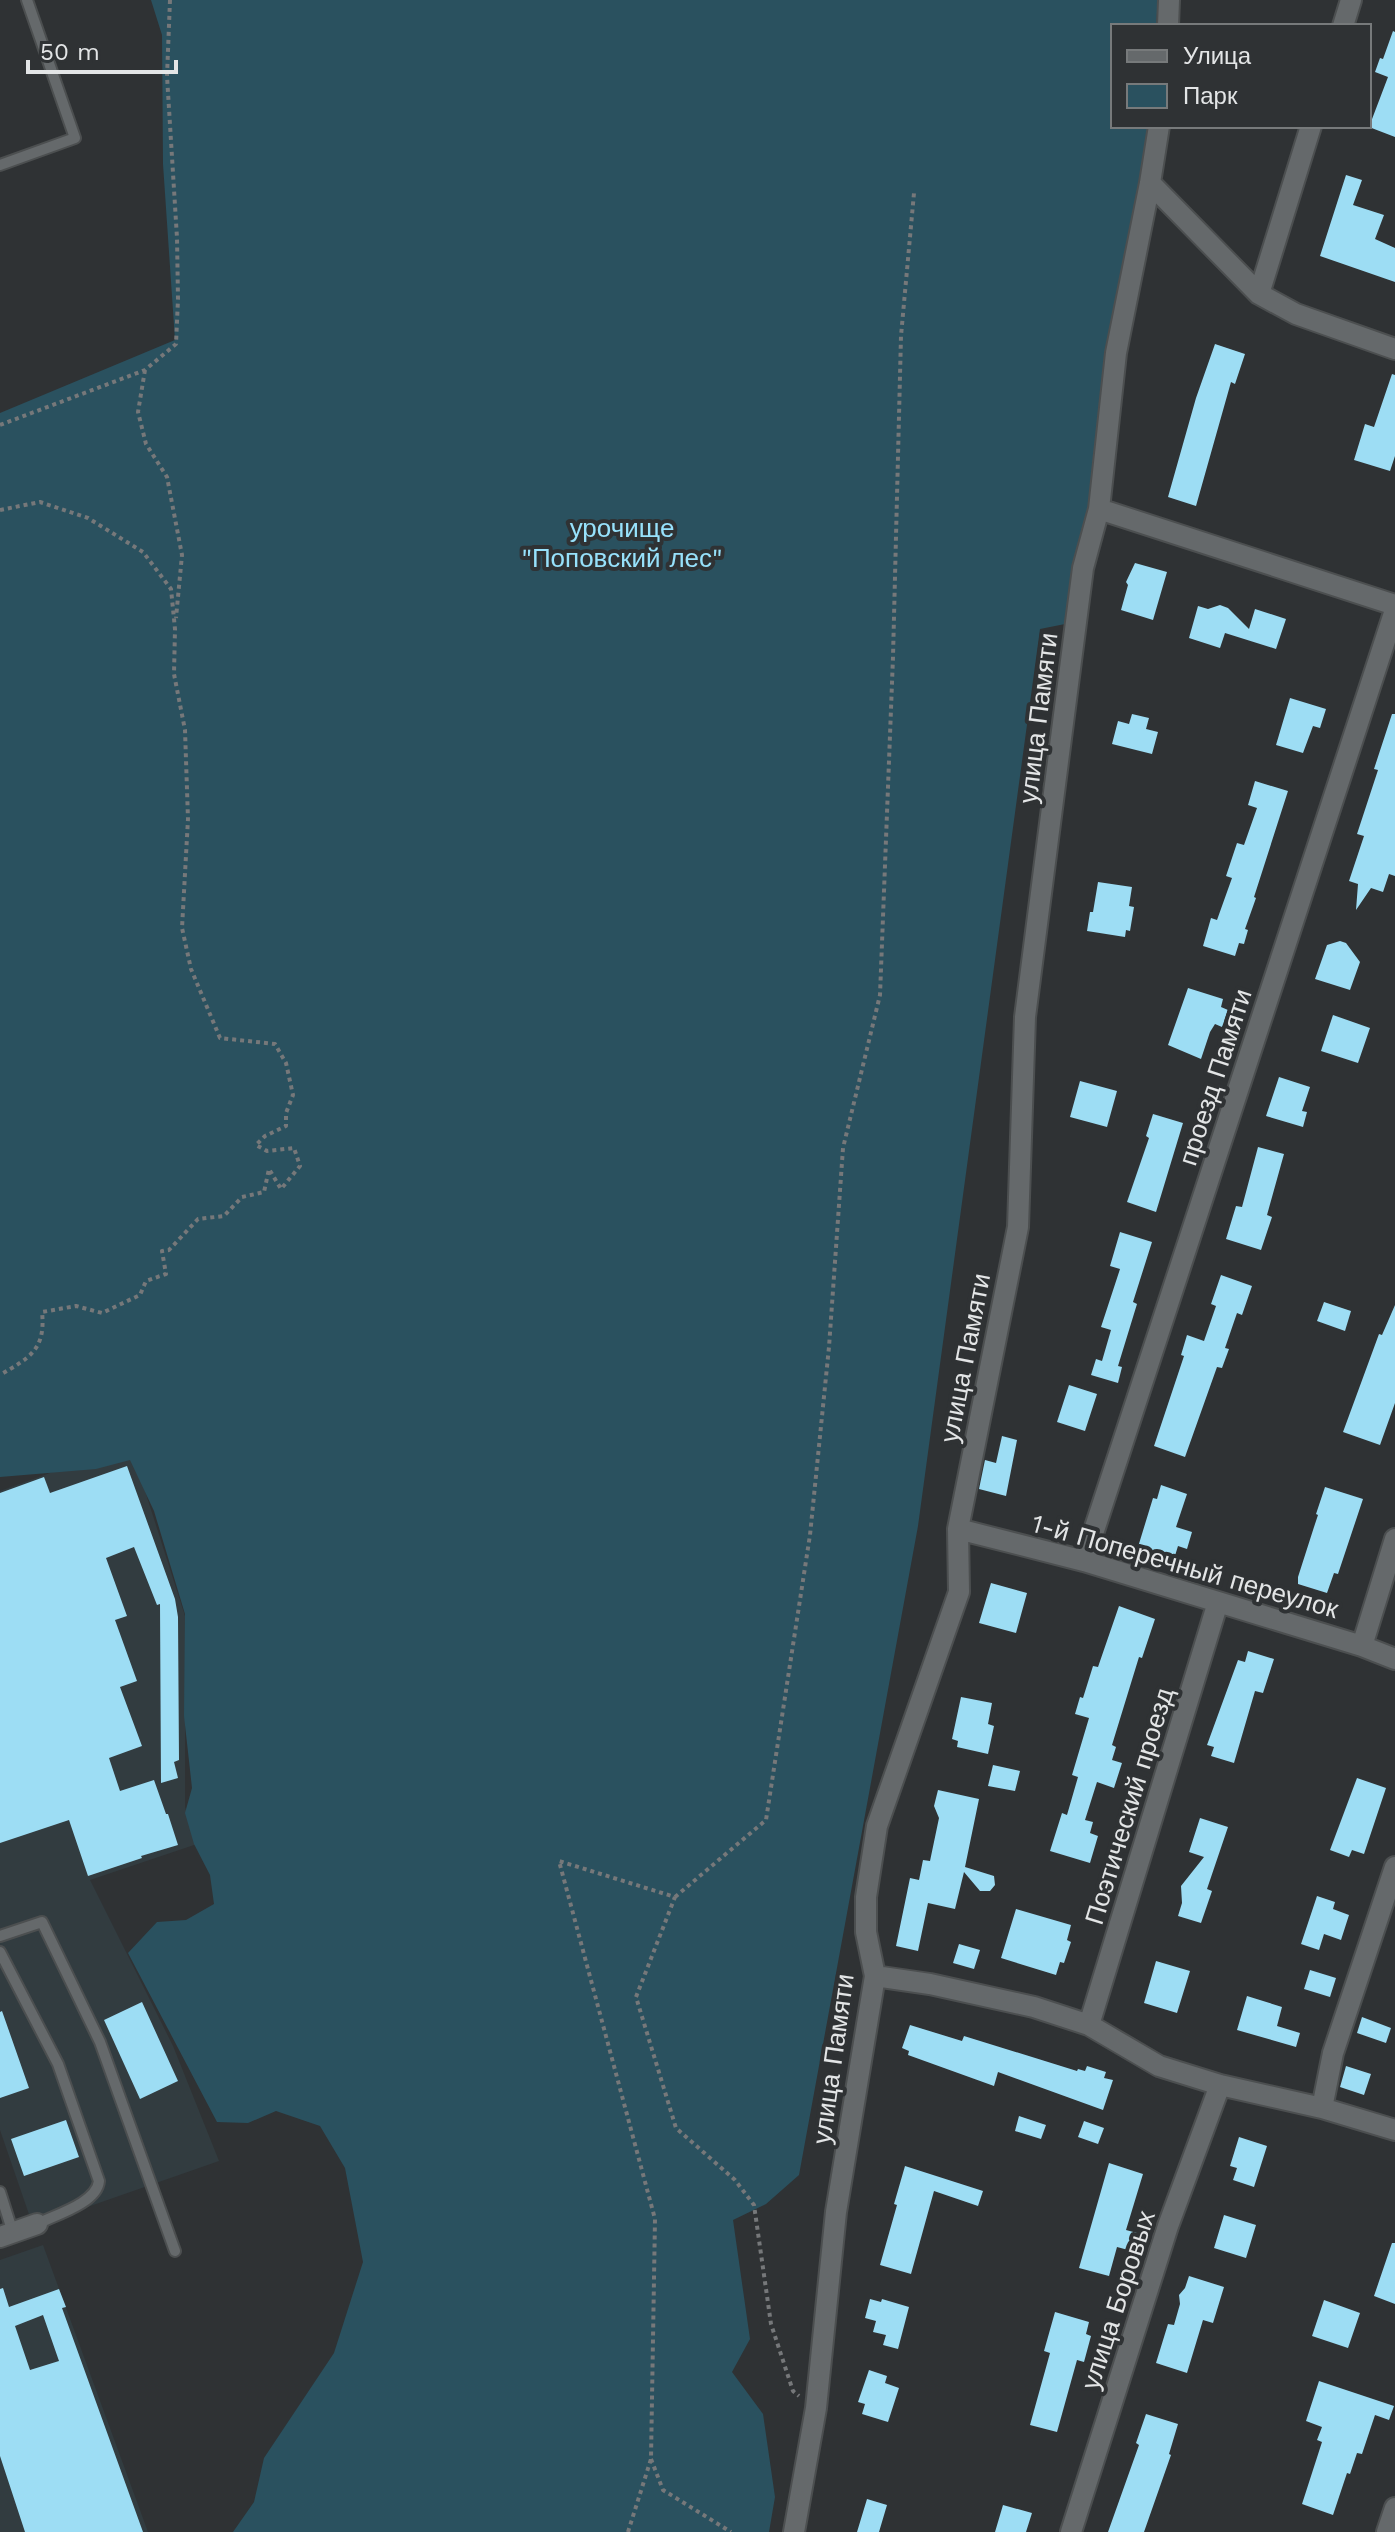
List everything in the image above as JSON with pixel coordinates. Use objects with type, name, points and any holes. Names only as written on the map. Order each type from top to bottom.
[{"type":"street","points":[[1168,24],[1169,0]]},
{"type":"street","points":[[1344,24],[1351,0]]},
{"type":"street","name":"улица Памяти","points":[[794,2532],[816,2408],[836,2212],[875,1976],[866,1932],[866,1897],[877,1826],[959,1592],[958,1529],[1018,1227],[1025,1017],[1083,568],[1099,509],[1116,353],[1159,128]]},
{"type":"street","points":[[1259,294],[1310,128]]},
{"type":"street","points":[[1150,183],[1259,294],[1296,314],[1395,349]]},
{"type":"street","points":[[1099,509],[1395,608]]},
{"type":"street","name":"проезд Памяти","points":[[1084,1561],[1395,608]]},
{"type":"street","name":"1-й Поперечный переулок","points":[[958,1529],[1084,1561],[1362,1646],[1395,1659]]},
{"type":"street","points":[[1362,1646],[1395,1539]]},
{"type":"street","name":"Поэтический проезд","points":[[1089,2025],[1218,1602]]},
{"type":"street","points":[[1322,2108],[1333,2053],[1395,1867]]},
{"type":"street","points":[[875,1976],[930,1984],[1034,2007],[1089,2025],[1159,2066],[1395,2130]]},
{"type":"street","name":"улица Боровых","points":[[1071,2532],[1168,2226],[1220,2085]]},
{"type":"street","points":[[7,2235],[37,2224]]},
{"type":"street","points":[[1387,2532],[1395,2508]]},
{"type":"lane","points":[[0,165],[75,138],[27,0]]},
{"type":"lane","points":[[0,1936],[42,1922],[100,2042],[175,2251]]},
{"type":"lane","points":[[0,1952],[58,2064],[99,2181],[98,2190],[91,2198],[37,2224]]},
{"type":"lane","points":[[0,2192],[7,2235]]},
{"type":"path","points":[[0,425],[145,370],[176,344],[177,238],[167,76],[170,0]]},
{"type":"path","points":[[816,2408],[793,2391],[771,2324],[754,2205],[735,2180],[676,2128],[636,1997],[675,1897],[766,1820],[810,1535],[829,1347],[843,1148],[880,995],[901,336],[914,193]]},
{"type":"path","points":[[0,1375],[31,1357],[44,1329],[42,1312],[76,1306],[102,1313],[140,1295],[146,1281],[166,1274],[162,1251],[169,1250],[198,1219],[224,1216],[242,1197],[264,1192],[269,1169],[281,1189],[300,1166],[294,1148],[267,1151],[256,1145],[265,1136],[286,1126],[286,1113],[293,1095],[286,1063],[275,1044],[220,1038],[191,969],[182,928],[188,819],[185,730],[174,674],[182,555],[167,477],[146,444],[138,412],[145,370]]},
{"type":"path","points":[[0,510],[40,502],[88,518],[143,552],[171,589],[175,629]]},
{"type":"path","points":[[628,2532],[651,2459],[655,2219],[559,1861],[675,1897]]},
{"type":"path","points":[[651,2459],[663,2490],[731,2532]]},
{"type":"shaded area","points":[[130,1444],[185,1616],[185,1807],[197,1844],[90,1880],[173,2046],[219,2161],[33,2226],[0,2130],[0,1491]]},
{"type":"shaded area","points":[[43,2245],[148,2532],[0,2532],[0,2260]]},
{"type":"green space","name":"урочище \"Поповский лес\"","points":[[151,0],[1158,0],[1156,24],[1111,24],[1111,128],[1149,128],[1080,621],[1040,629],[918,1526],[799,2175],[766,2204],[733,2220],[750,2339],[732,2372],[763,2414],[775,2497],[769,2532],[233,2532],[254,2502],[264,2458],[334,2353],[363,2262],[345,2168],[320,2126],[276,2111],[248,2123],[217,2122],[128,1953],[157,1922],[186,1920],[214,1904],[210,1875],[194,1844],[185,1813],[192,1788],[184,1716],[185,1614],[154,1511],[130,1460],[96,1469],[0,1477],[0,413],[175,340],[163,164],[162,35]]},
{"type":"building","points":[[1393,31],[1395,137],[1371,128],[1388,77],[1375,72],[1380,58],[1383,59]]},
{"type":"building","points":[[1346,175],[1362,180],[1353,205],[1384,215],[1375,239],[1395,248],[1395,282],[1320,256]]},
{"type":"building","points":[[1215,344],[1245,354],[1235,384],[1231,382],[1196,506],[1168,497]]},
{"type":"building","points":[[1392,374],[1395,375],[1395,456],[1390,471],[1354,460],[1365,424],[1374,427]]},
{"type":"building","points":[[1135,563],[1167,572],[1153,620],[1121,610],[1128,585],[1126,582]]},
{"type":"building","points":[[1220,605],[1228,608],[1249,629],[1255,609],[1286,619],[1276,649],[1225,633],[1220,648],[1189,638],[1198,606],[1208,609]]},
{"type":"building","points":[[1290,698],[1326,709],[1320,728],[1313,726],[1303,753],[1276,745]]},
{"type":"building","points":[[1132,714],[1149,718],[1146,729],[1158,732],[1152,754],[1112,744],[1118,721],[1129,724]]},
{"type":"building","points":[[1392,714],[1395,714],[1395,876],[1389,874],[1383,892],[1371,888],[1356,910],[1358,884],[1349,881],[1364,836],[1357,834]]},
{"type":"building","points":[[1255,781],[1288,791],[1254,897],[1244,944],[1239,943],[1235,956],[1203,946],[1211,918],[1217,920],[1232,878],[1226,876],[1237,843],[1244,845],[1257,808],[1248,805]]},
{"type":"building","points":[[1098,882],[1132,887],[1129,906],[1134,907],[1130,931],[1126,930],[1125,937],[1087,931]]},
{"type":"building","points":[[1340,941],[1346,943],[1360,962],[1350,990],[1315,979],[1327,945]]},
{"type":"building","points":[[1188,988],[1223,999],[1221,1007],[1228,1010],[1222,1027],[1215,1024],[1210,1032],[1201,1059],[1168,1045]]},
{"type":"building","points":[[1333,1015],[1370,1028],[1358,1063],[1321,1051]]},
{"type":"building","points":[[1279,1077],[1310,1087],[1302,1111],[1307,1112],[1303,1127],[1266,1116]]},
{"type":"building","points":[[1080,1081],[1117,1091],[1107,1127],[1070,1117]]},
{"type":"building","points":[[1153,1114],[1183,1123],[1156,1212],[1127,1202],[1149,1138],[1146,1136]]},
{"type":"building","points":[[1258,1147],[1284,1154],[1267,1215],[1272,1217],[1261,1250],[1226,1239],[1236,1206],[1242,1207]]},
{"type":"building","points":[[1120,1232],[1152,1242],[1133,1302],[1137,1304],[1118,1366],[1122,1367],[1118,1383],[1091,1375],[1096,1359],[1102,1361],[1111,1330],[1101,1327],[1120,1269],[1110,1266]]},
{"type":"building","points":[[1221,1275],[1252,1286],[1242,1315],[1237,1313],[1225,1348],[1229,1349],[1222,1368],[1217,1367],[1185,1457],[1154,1446],[1184,1356],[1181,1355],[1187,1335],[1204,1341],[1216,1306],[1211,1304]]},
{"type":"building","points":[[1324,1302],[1351,1311],[1345,1331],[1317,1321]]},
{"type":"building","points":[[1395,1305],[1395,1403],[1380,1445],[1343,1432],[1379,1334],[1382,1335]]},
{"type":"building","points":[[1069,1385],[1097,1394],[1085,1431],[1057,1422]]},
{"type":"building","points":[[1002,1436],[1017,1440],[1006,1496],[979,1489],[985,1460],[996,1463]]},
{"type":"building","points":[[127,1466],[175,1599],[178,1617],[179,1760],[174,1762],[178,1778],[161,1783],[160,1604],[157,1605],[134,1547],[106,1558],[127,1616],[115,1620],[137,1681],[120,1687],[142,1746],[109,1758],[120,1791],[154,1780],[178,1845],[88,1876],[69,1820],[0,1843],[0,1493],[44,1477],[50,1493]]},
{"type":"building","points":[[1161,1485],[1187,1494],[1176,1527],[1192,1532],[1187,1549],[1178,1546],[1174,1559],[1138,1547],[1153,1498],[1157,1499]]},
{"type":"building","points":[[1325,1487],[1363,1499],[1338,1574],[1334,1573],[1327,1593],[1298,1584]]},
{"type":"building","points":[[991,1583],[1027,1593],[1016,1633],[979,1623]]},
{"type":"building","points":[[1119,1606],[1155,1619],[1142,1658],[1139,1657],[1112,1745],[1116,1747],[1112,1760],[1122,1763],[1114,1788],[1097,1782],[1085,1820],[1093,1822],[1090,1833],[1098,1836],[1090,1863],[1050,1851],[1062,1813],[1067,1815],[1078,1777],[1072,1775],[1089,1718],[1075,1714],[1093,1666],[1098,1667]]},
{"type":"building","points":[[1248,1651],[1274,1659],[1263,1693],[1255,1691],[1234,1763],[1211,1756],[1214,1747],[1207,1745],[1238,1660],[1245,1662]]},
{"type":"building","points":[[961,1697],[992,1703],[988,1724],[994,1726],[988,1754],[957,1747],[958,1741],[952,1739]]},
{"type":"building","points":[[993,1765],[1020,1771],[1015,1791],[988,1786]]},
{"type":"building","points":[[1357,1778],[1386,1788],[1364,1854],[1352,1850],[1349,1857],[1330,1850]]},
{"type":"building","points":[[938,1790],[979,1799],[965,1867],[994,1876],[995,1885],[990,1891],[980,1891],[964,1872],[955,1909],[928,1903],[918,1951],[896,1946],[910,1878],[919,1880],[923,1860],[930,1861],[939,1818],[934,1806]]},
{"type":"building","points":[[1200,1818],[1228,1827],[1207,1889],[1212,1891],[1201,1923],[1178,1916],[1182,1903],[1181,1886],[1204,1857],[1189,1852]]},
{"type":"building","points":[[1317,1896],[1335,1902],[1333,1909],[1349,1915],[1341,1940],[1324,1934],[1319,1950],[1301,1944]]},
{"type":"building","points":[[1016,1909],[1071,1925],[1067,1940],[1071,1942],[1056,1975],[1001,1958]]},
{"type":"building","points":[[959,1944],[980,1950],[974,1969],[953,1963]]},
{"type":"building","points":[[1156,1961],[1190,1971],[1177,2013],[1144,2003]]},
{"type":"building","points":[[1310,1970],[1336,1978],[1330,1997],[1304,1989]]},
{"type":"building","points":[[1247,1996],[1282,2007],[1277,2026],[1300,2033],[1296,2047],[1237,2030]]},
{"type":"building","points":[[142,2002],[178,2081],[140,2099],[104,2020]]},
{"type":"building","points":[[0,2012],[29,2088],[0,2098]]},
{"type":"building","points":[[1362,2017],[1391,2028],[1386,2043],[1357,2033]]},
{"type":"building","points":[[910,2025],[962,2041],[964,2036],[1077,2071],[1085,2071],[1087,2066],[1106,2072],[1104,2078],[1113,2080],[1103,2110],[998,2072],[994,2086],[908,2055],[909,2051],[902,2048]]},
{"type":"building","points":[[1346,2066],[1371,2074],[1364,2095],[1340,2087]]},
{"type":"building","points":[[1019,2116],[1046,2125],[1041,2139],[1015,2131]]},
{"type":"building","points":[[66,2120],[79,2157],[24,2176],[11,2139]]},
{"type":"building","points":[[1084,2121],[1104,2128],[1098,2144],[1078,2137]]},
{"type":"building","points":[[1239,2137],[1267,2146],[1254,2187],[1233,2180],[1237,2168],[1230,2166]]},
{"type":"building","points":[[1109,2163],[1143,2174],[1126,2230],[1137,2233],[1132,2251],[1117,2247],[1109,2276],[1079,2268]]},
{"type":"building","points":[[905,2166],[983,2191],[978,2206],[934,2191],[911,2274],[880,2265]]},
{"type":"building","points":[[1224,2215],[1256,2225],[1246,2258],[1214,2248]]},
{"type":"building","points":[[1392,2243],[1395,2243],[1395,2304],[1374,2296]]},
{"type":"building","points":[[1189,2276],[1224,2287],[1213,2323],[1203,2320],[1187,2373],[1156,2363],[1168,2324],[1174,2325],[1180,2304],[1179,2295]]},
{"type":"building","points":[[3,2288],[9,2307],[59,2289],[66,2307],[62,2308],[143,2532],[25,2532],[0,2456],[0,2289]],"holes":[[[43,2315],[59,2361],[30,2370],[15,2326]]]},
{"type":"building","points":[[870,2299],[881,2302],[882,2299],[909,2307],[898,2349],[883,2345],[886,2335],[873,2332],[876,2321],[865,2318]]},
{"type":"building","points":[[1324,2300],[1360,2313],[1348,2348],[1312,2336]]},
{"type":"building","points":[[1055,2312],[1089,2322],[1086,2334],[1091,2336],[1084,2362],[1077,2360],[1057,2432],[1030,2425],[1050,2353],[1044,2351]]},
{"type":"building","points":[[869,2370],[887,2376],[885,2383],[899,2388],[888,2422],[862,2414],[865,2404],[858,2402]]},
{"type":"building","points":[[1319,2381],[1394,2406],[1389,2420],[1375,2415],[1362,2454],[1357,2453],[1350,2474],[1347,2473],[1333,2515],[1302,2504],[1322,2442],[1317,2440],[1322,2427],[1306,2421]]},
{"type":"building","points":[[1146,2414],[1178,2424],[1171,2455],[1144,2532],[1108,2532],[1139,2445],[1136,2443]]},
{"type":"building","points":[[867,2499],[887,2505],[879,2532],[857,2532]]},
{"type":"building","points":[[1003,2505],[1032,2513],[1026,2532],[995,2532]]}]
